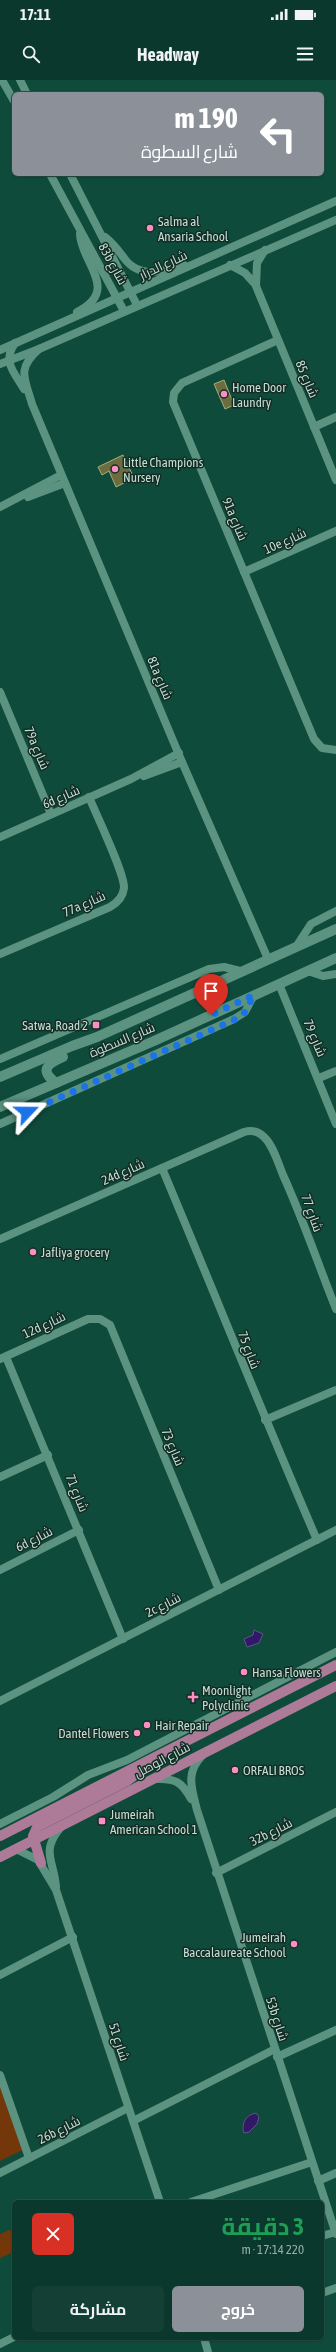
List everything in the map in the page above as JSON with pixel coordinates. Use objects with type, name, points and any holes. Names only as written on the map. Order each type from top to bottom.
[{"type":"main road","name":"شارع السطوة","points":[[0,1077],[72,1046],[97,1037],[240,971],[336,929]]},
{"type":"main road","name":"شارع السطوة","points":[[0,1106],[56,1083],[336,958]]},
{"type":"main road","points":[[56,1083],[47,1072],[50,1063],[80,1049],[97,1037]]},
{"type":"main road","name":"شارع الوصل","points":[[0,1836],[336,1665]]},
{"type":"main road","name":"شارع الوصل","points":[[0,1857],[154,1779],[207,1750],[336,1686]]},
{"type":"main road","points":[[41,1863],[33,1833],[36,1827],[133,1777],[158,1756]]},
{"type":"street","points":[[2,80],[12,98]]},
{"type":"street","points":[[20,80],[26,92]]},
{"type":"street","name":"83b شارع","points":[[51,176],[124,311]]},
{"type":"street","name":"83b شارع","points":[[71,176],[137,305]]},
{"type":"street","name":"شارع الدرار","points":[[0,350],[336,202]]},
{"type":"street","name":"شارع الدرار","points":[[0,364],[39,349],[137,305],[336,220]]},
{"type":"street","name":"83b شارع","points":[[56,325],[66,317],[88,306],[97,291],[97,277],[81,243],[80,229]]},
{"type":"street","name":"83b شارع","points":[[102,236],[113,243],[130,265],[144,271],[161,272],[200,261]]},
{"type":"street","name":"شارع 85","points":[[256,286],[258,263],[266,249]]},
{"type":"street","name":"شارع 85","points":[[230,265],[245,273],[256,286],[336,480]]},
{"type":"street","name":"91a شارع","points":[[278,340],[182,383],[176,390],[173,398],[174,406],[314,738],[322,748],[336,750]]},
{"type":"street","points":[[8,360],[9,353],[16,342]]},
{"type":"street","name":"81a شارع","points":[[32,404],[23,374],[29,357],[39,349]]},
{"type":"street","name":"81a شارع","points":[[8,360],[32,404],[178,753],[268,959]]},
{"type":"street","points":[[314,427],[336,417]]},
{"type":"street","points":[[0,507],[62,475]]},
{"type":"street","points":[[17,499],[32,496],[65,483]]},
{"type":"street","name":"10e شارع","points":[[244,572],[336,531]]},
{"type":"street","name":"79a شارع","points":[[0,692],[3,708],[51,814]]},
{"type":"street","name":"6d شارع","points":[[131,779],[178,753]]},
{"type":"street","name":"6d شارع","points":[[0,837],[131,779],[182,762]]},
{"type":"street","name":"77a شارع","points":[[0,954],[110,907],[123,895],[123,878],[89,797]]},
{"type":"street","points":[[296,947],[311,924],[336,911]]},
{"type":"street","points":[[0,1059],[209,968],[224,967],[240,971]]},
{"type":"street","points":[[308,971],[323,976],[336,974]]},
{"type":"street","name":"شارع 79","points":[[279,984],[319,1078],[336,1124]]},
{"type":"street","name":"شارع السطوة","points":[[0,1124],[234,1020],[245,1012],[254,995]]},
{"type":"street","points":[[319,1078],[336,1071]]},
{"type":"street","name":"24d شارع","points":[[0,1239],[244,1132],[256,1132]]},
{"type":"street","name":"شارع 77","points":[[256,1132],[266,1139],[279,1165],[301,1215],[312,1250],[336,1309]]},
{"type":"street","name":"شارع 75","points":[[162,1168],[210,1280],[265,1420],[317,1540]]},
{"type":"street","name":"12d شارع","points":[[3,1358],[88,1319],[100,1319]]},
{"type":"street","name":"شارع 73","points":[[100,1319],[110,1325],[113,1330],[219,1590]]},
{"type":"street","name":"شارع 71","points":[[3,1358],[48,1455],[122,1639]]},
{"type":"street","points":[[265,1420],[336,1390]]},
{"type":"street","points":[[0,1477],[48,1455]]},
{"type":"street","name":"6d شارع","points":[[0,1570],[79,1530]]},
{"type":"street","name":"2c شارع","points":[[0,1701],[336,1530]]},
{"type":"street","points":[[0,1824],[41,1804],[88,1775],[127,1760],[336,1652]]},
{"type":"street","name":"53b شارع","points":[[207,1750],[197,1761],[191,1772],[190,1784],[216,1873],[336,2233]]},
{"type":"street","name":"53b شارع","points":[[154,1779],[171,1779],[180,1783],[197,1810]]},
{"type":"street","name":"32b شارع","points":[[216,1873],[336,1812]]},
{"type":"street","name":"شارع 51","points":[[61,1826],[52,1839],[49,1848],[49,1858],[56,1890],[73,1937],[159,2200]]},
{"type":"street","name":"شارع 51","points":[[16,1849],[29,1854],[41,1863],[56,1890]]},
{"type":"street","points":[[0,1974],[73,1937]]},
{"type":"street","points":[[133,2120],[276,2053],[336,2030]]},
{"type":"street","points":[[0,2074],[29,2158]]},
{"type":"street","name":"26b شارع","points":[[0,2173],[128,2108]]},
{"type":"street","points":[[197,2200],[312,2162]]},
{"type":"street","points":[[318,2181],[336,2173]]},
{"type":"street","points":[[324,2236],[336,2233]]},
{"type":"street","points":[[324,2292],[336,2288]]},
{"type":"street","points":[[0,2344],[12,2337]]},
{"type":"street","points":[[205,2340],[208,2352]]},
{"type":"shaded area","points":[[254,1630],[263,1634],[259,1643],[247,1647],[244,1639],[253,1635]]},
{"type":"shaded area","points":[[0,2084],[23,2150],[0,2161]]},
{"type":"shaded area","points":[[256,2113],[259,2117],[257,2124],[249,2132],[244,2133],[244,2121],[250,2115]]},
{"type":"shaded area","points":[[12,2229],[12,2253],[0,2258],[0,2234]]},
{"type":"building","name":"Home Door Laundry","points":[[224,380],[234,405],[225,409],[214,384]]},
{"type":"building","name":"Little Champions Nursery","points":[[123,455],[134,478],[116,487],[109,471],[102,475],[98,467]]},
{"type":"place","name":"Salma al Ansaria School","points":[[150,228]]},
{"type":"place","name":"Home Door Laundry","points":[[224,394]]},
{"type":"place","name":"Little Champions Nursery","points":[[115,469]]},
{"type":"place","name":"Satwa, Road 2","points":[[96,1025]]},
{"type":"place","name":"Jafliya grocery","points":[[33,1252]]},
{"type":"place","name":"Hansa Flowers","points":[[244,1672]]},
{"type":"place","name":"Moonlight Polyclinic","points":[[193,1697]]},
{"type":"place","name":"Hair Repair","points":[[147,1725]]},
{"type":"place","name":"Dantel Flowers","points":[[137,1733]]},
{"type":"place","name":"ORFALI BROS","points":[[235,1770]]},
{"type":"place","name":"Jumeirah American School 1","points":[[102,1821]]},
{"type":"place","name":"Jumeirah Baccalaureate School","points":[[294,1944]]},
{"type":"route","points":[[27,1112],[234,1020],[245,1012],[254,995],[211,1015]]}]
